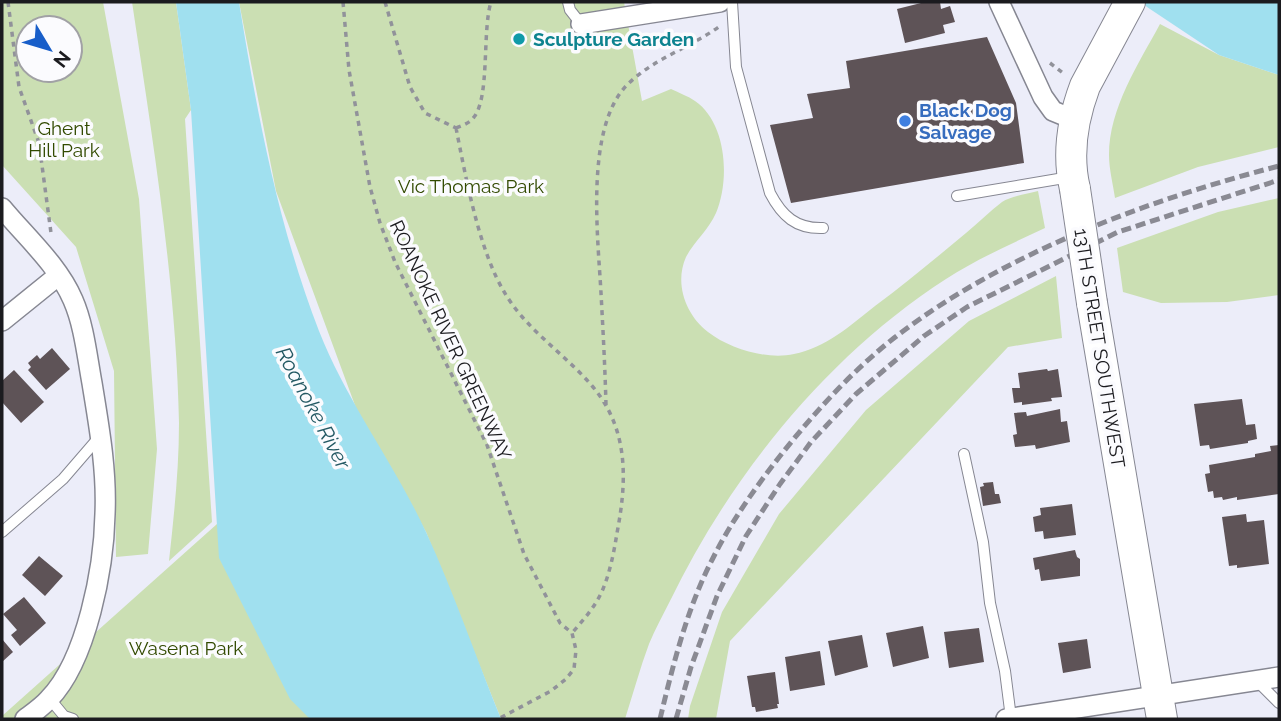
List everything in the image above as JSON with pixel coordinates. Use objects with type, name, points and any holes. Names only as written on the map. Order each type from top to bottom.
[{"type":"main road","name":"13TH STREET SOUTHWEST","points":[[1130,2],[1085,86],[1075,120],[1071,153],[1073,183],[1092,303],[1160,708]]},
{"type":"street","points":[[999,2],[1053,111],[1075,120]]},
{"type":"street","points":[[581,24],[723,10]]},
{"type":"street","points":[[2,208],[59,275],[74,301],[101,435],[106,515],[88,624],[77,654],[50,699],[24,719]]},
{"type":"street","points":[[2,321],[59,275]]},
{"type":"street","points":[[1008,719],[1160,708],[1257,680],[1279,677]]},
{"type":"lane","points":[[568,2],[570,10],[581,24]]},
{"type":"lane","points":[[732,2],[736,67],[770,193],[777,207],[797,225],[810,229],[823,228]]},
{"type":"lane","points":[[957,196],[1073,183]]},
{"type":"lane","points":[[2,531],[63,479],[101,435]]},
{"type":"lane","points":[[964,454],[983,542],[990,603],[1005,671],[1008,719]]},
{"type":"lane","points":[[1257,680],[1279,703]]},
{"type":"lane","points":[[50,699],[64,716],[73,719]]},
{"type":"path","points":[[8,2],[19,87],[39,143],[52,236]]},
{"type":"path","name":"ROANOKE RIVER GREENWAY","points":[[344,2],[349,70],[370,187],[380,223],[395,262],[486,445],[524,554],[560,623],[572,633]]},
{"type":"path","points":[[385,2],[410,87],[425,113],[456,128]]},
{"type":"path","points":[[456,128],[476,115],[483,97],[485,46],[491,2]]},
{"type":"path","points":[[606,406],[596,214],[599,166],[609,112],[628,85],[663,59],[719,26],[723,10]]},
{"type":"path","points":[[1047,60],[1066,75]]},
{"type":"path","points":[[456,128],[480,231],[503,292],[525,320],[594,388],[619,432],[624,455],[622,508],[612,560],[603,591],[589,614],[572,633],[576,650],[574,669],[551,691],[498,719]]},
{"type":"green space","name":"Ghent Hill Park","points":[[2,2],[103,2],[139,199],[157,449],[148,554],[116,557],[114,371],[76,247],[2,165]]},
{"type":"green space","points":[[132,2],[176,2],[191,110],[185,119],[212,522],[169,561],[178,458],[177,370],[162,212]]},
{"type":"green space","name":"Vic Thomas Park","points":[[239,2],[624,2],[642,101],[671,89],[686,96],[706,111],[719,137],[724,169],[720,200],[713,219],[686,257],[681,278],[682,288],[688,308],[700,325],[717,338],[749,352],[794,354],[827,341],[1010,198],[1038,191],[1045,228],[970,265],[903,309],[823,381],[787,421],[722,508],[695,554],[651,638],[625,719],[501,719],[426,532],[356,408],[276,191]]},
{"type":"green space","points":[[1160,24],[1219,55],[1279,75],[1279,147],[1198,167],[1115,198],[1109,155],[1114,120],[1127,86]]},
{"type":"green space","points":[[1279,198],[1279,295],[1227,302],[1161,303],[1123,292],[1117,248],[1218,212]]},
{"type":"green space","points":[[1056,276],[1062,338],[1008,347],[730,641],[716,719],[688,719],[722,612],[779,514],[866,410],[969,321]]},
{"type":"green space","name":"Wasena Park","points":[[217,524],[261,640],[328,719],[2,719],[2,716]]},
{"type":"water","name":"Roanoke River","points":[[176,2],[239,2],[253,85],[280,210],[319,331],[343,383],[400,481],[426,532],[501,719],[310,719],[290,699],[219,558],[191,110]]},
{"type":"water","points":[[1142,2],[1279,2],[1279,75],[1219,55]]},
{"type":"building","points":[[925,2],[940,2],[941,9],[950,6],[955,22],[943,25],[945,33],[905,43],[897,9]]},
{"type":"building","name":"Black Dog Salvage","points":[[987,37],[1016,103],[1024,163],[791,203],[770,125],[813,118],[807,94],[850,88],[846,61]]},
{"type":"building","points":[[52,348],[70,369],[46,390],[28,370],[31,367],[28,363],[37,355],[40,359]]},
{"type":"building","points":[[1058,369],[1062,397],[1022,405],[1022,402],[1014,403],[1012,388],[1020,388],[1018,373]]},
{"type":"building","points":[[14,370],[44,402],[21,423],[2,402],[2,381]]},
{"type":"building","points":[[1242,399],[1246,425],[1255,424],[1257,439],[1210,449],[1209,445],[1200,446],[1194,404]]},
{"type":"building","points":[[1060,409],[1061,422],[1067,421],[1070,442],[1036,449],[1035,445],[1015,447],[1013,435],[1017,434],[1014,413],[1026,412],[1027,416]]},
{"type":"building","points":[[1279,445],[1279,494],[1223,500],[1222,497],[1214,498],[1213,491],[1208,492],[1205,474],[1210,473],[1209,465],[1255,457],[1255,454],[1271,451],[1270,446]]},
{"type":"building","points":[[993,482],[995,494],[999,494],[1001,503],[983,506],[980,487],[984,486],[983,483]]},
{"type":"building","points":[[1072,504],[1076,535],[1044,539],[1043,531],[1035,532],[1033,517],[1041,515],[1040,508]]},
{"type":"building","points":[[1246,514],[1247,522],[1264,520],[1269,564],[1237,568],[1237,565],[1229,566],[1222,517]]},
{"type":"building","points":[[1075,550],[1080,559],[1080,576],[1041,581],[1033,558]]},
{"type":"building","points":[[39,556],[63,576],[45,596],[22,575]]},
{"type":"building","points":[[24,597],[46,623],[20,646],[11,635],[17,630],[3,614]]},
{"type":"building","points":[[923,626],[929,658],[893,667],[886,633]]},
{"type":"building","points":[[979,628],[984,662],[949,668],[944,632]]},
{"type":"building","points":[[862,635],[868,667],[835,676],[828,641]]},
{"type":"building","points":[[2,639],[13,652],[2,662]]},
{"type":"building","points":[[1087,639],[1091,668],[1063,673],[1058,643]]},
{"type":"building","points":[[820,651],[825,685],[790,691],[785,657]]},
{"type":"building","points":[[775,672],[778,708],[756,712],[755,707],[752,707],[747,676]]},
{"type":"railway","points":[[660,719],[688,617],[704,577],[728,531],[793,440],[863,365],[894,338],[936,308],[981,280],[1028,256],[1078,233],[1178,195],[1279,166]]},
{"type":"railway","points":[[676,719],[691,667],[717,596],[746,536],[811,442],[856,394],[924,336],[967,307],[1118,232],[1279,180]]},
{"type":"place","name":"Sculpture Garden","points":[[519,39]]},
{"type":"place","name":"Black Dog Salvage","points":[[905,121]]}]
